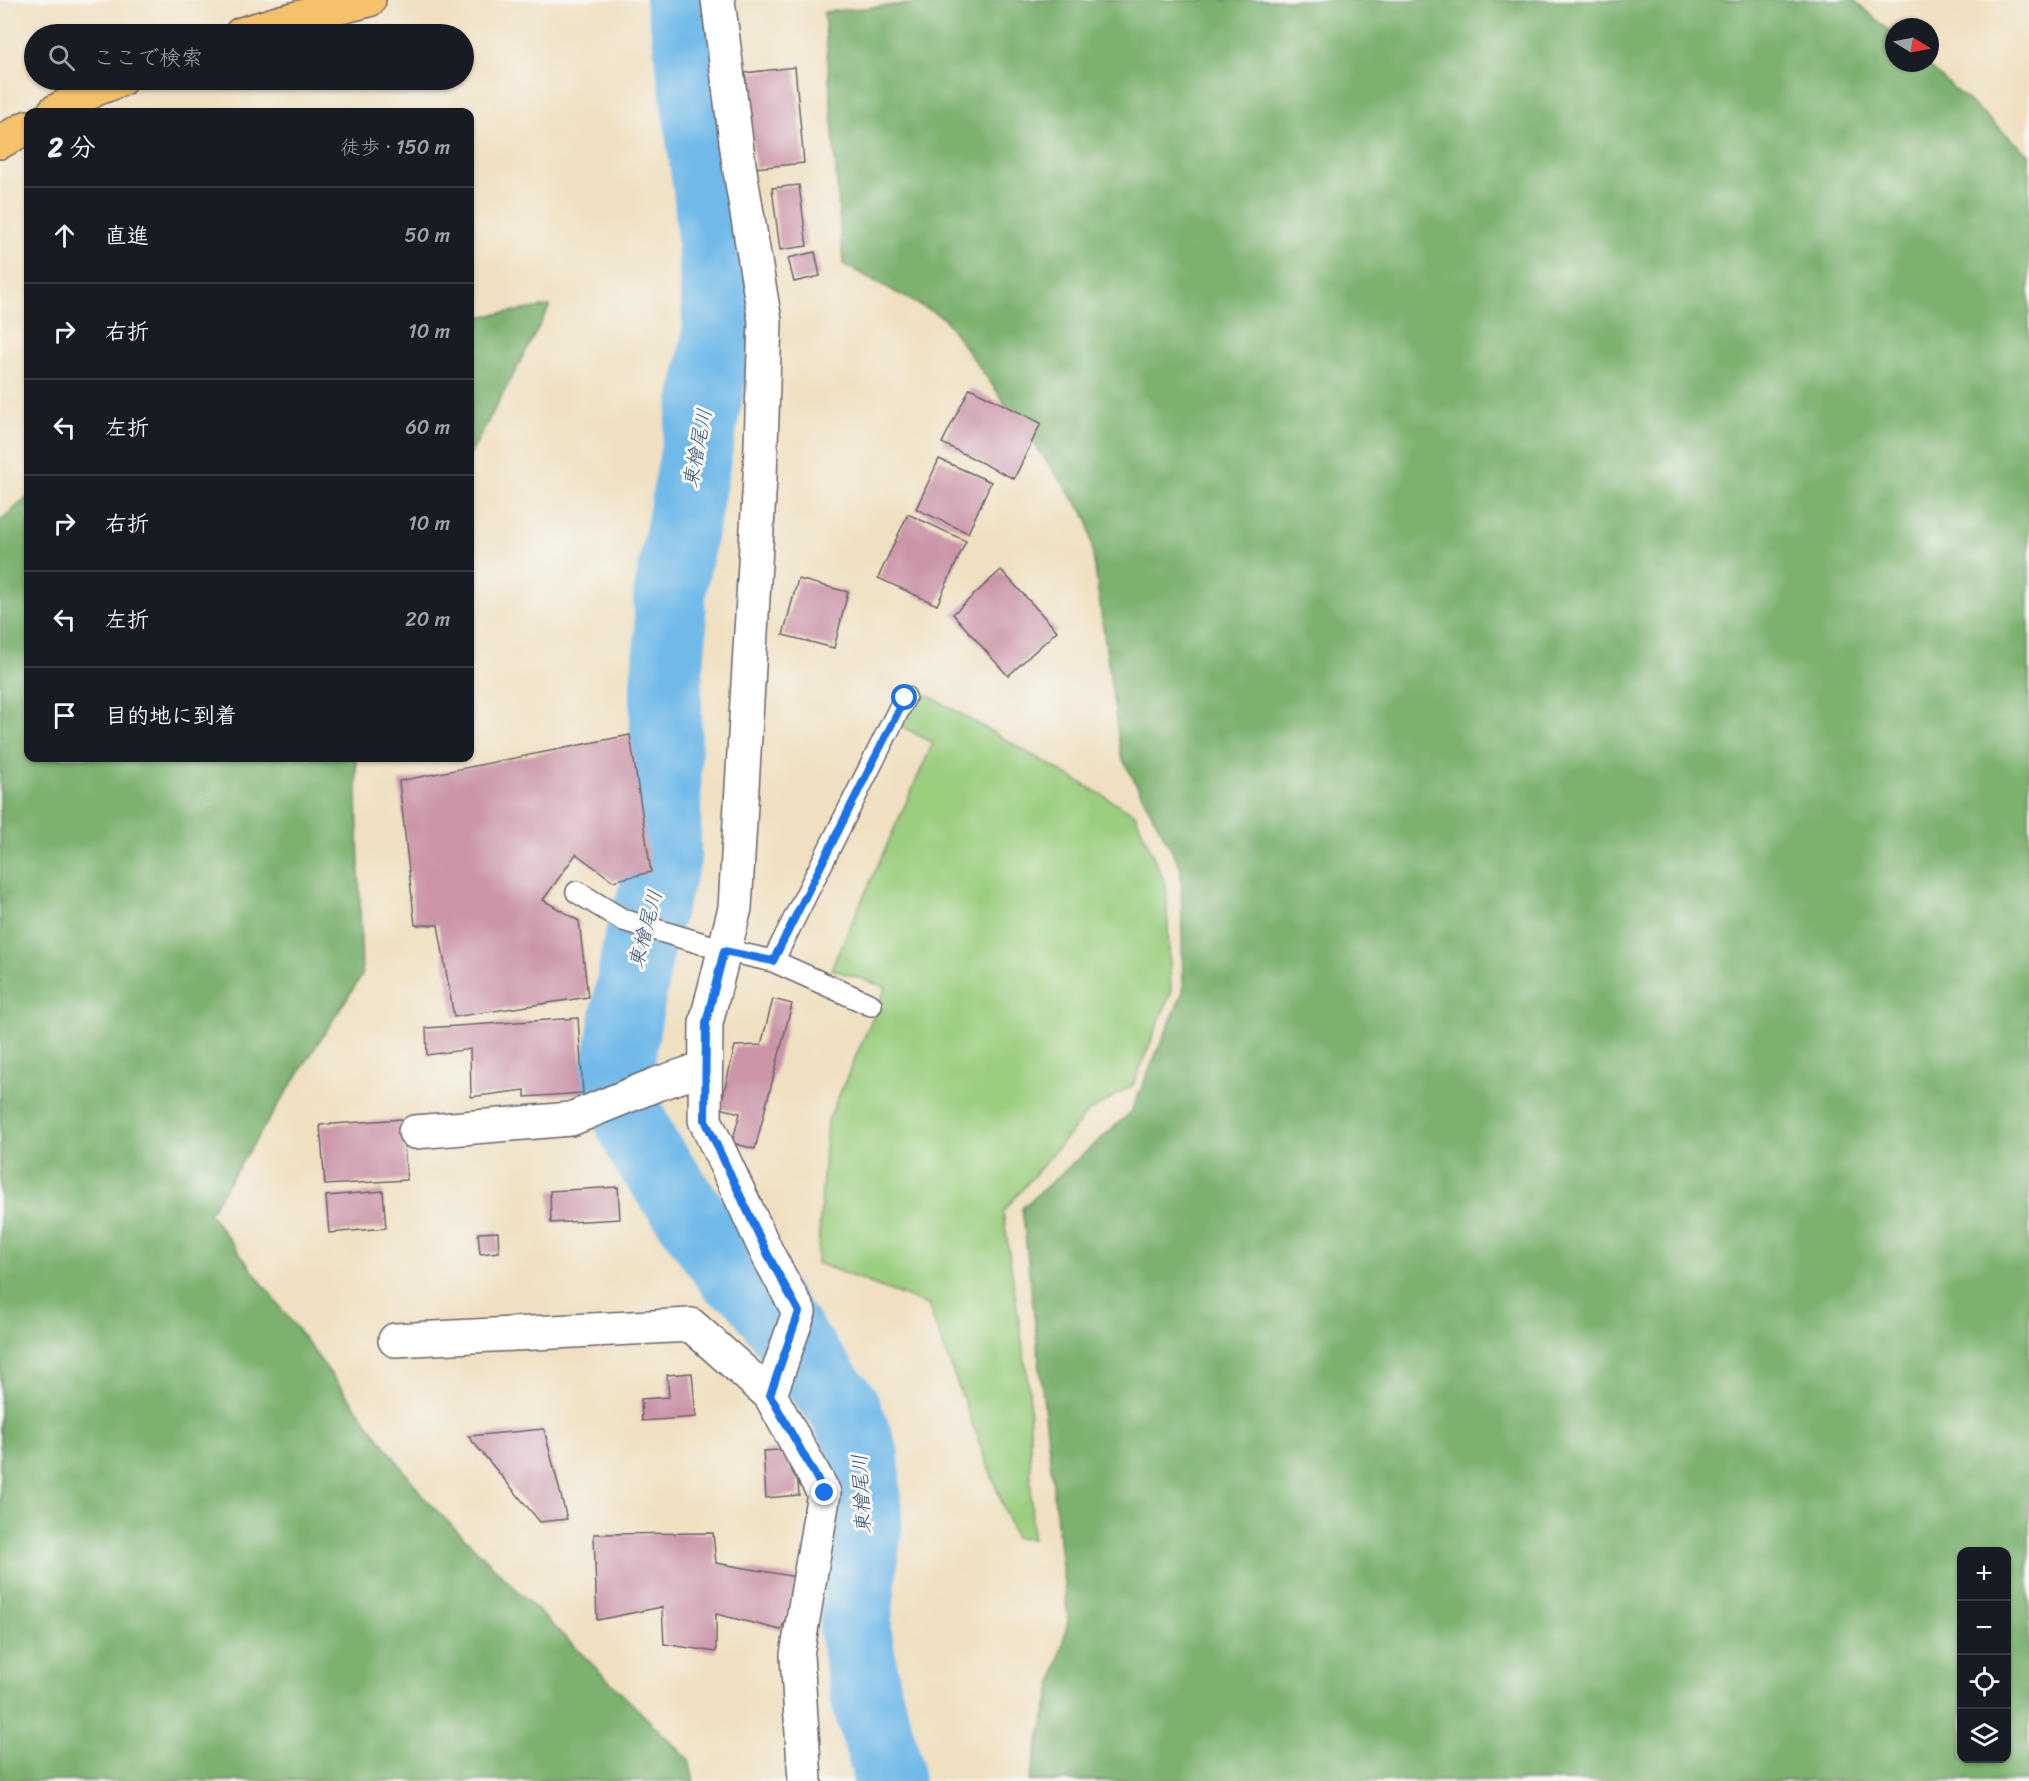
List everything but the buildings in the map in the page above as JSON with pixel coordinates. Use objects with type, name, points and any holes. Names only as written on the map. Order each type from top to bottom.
[{"type":"highway","points":[[274,24],[369,0]]},
{"type":"highway","points":[[61,108],[94,90]]},
{"type":"highway","points":[[0,142],[24,129]]},
{"type":"street","points":[[718,0],[739,165],[765,321],[759,489],[735,908],[706,1023],[705,1120],[768,1255],[799,1312],[770,1395]]},
{"type":"street","points":[[416,1132],[571,1119],[657,1084],[705,1068]]},
{"type":"street","points":[[395,1340],[691,1325],[770,1395],[825,1493],[797,1655],[804,1781]]},
{"type":"lane","points":[[773,961],[905,698]]},
{"type":"lane","points":[[577,892],[623,920],[724,951],[773,961],[872,1005]]},
{"type":"green space","points":[[949,0],[1854,0],[1885,27],[1885,72],[1935,72],[2029,154],[2029,1781],[1029,1781],[1068,1621],[1022,1208],[1131,1112],[1183,992],[1181,868],[1121,756],[1088,519],[944,318],[843,264],[824,12]]},
{"type":"green space","points":[[550,306],[474,448],[474,317]]},
{"type":"green space","points":[[24,500],[24,762],[356,762],[362,975],[209,1213],[427,1501],[689,1760],[694,1781],[0,1781],[0,520]]},
{"type":"green space","points":[[919,690],[1135,814],[1166,886],[1171,992],[1133,1085],[1088,1112],[1003,1212],[1029,1389],[1032,1539],[1015,1538],[928,1305],[817,1263],[827,1123],[886,987],[831,969],[933,743],[903,727]]},
{"type":"waterway","name":"東檜尾川","points":[[681,0],[686,21],[710,197],[719,330],[669,598],[671,632],[666,684],[665,858],[639,944],[617,1069],[619,1096],[644,1149],[732,1274],[752,1285],[825,1385],[844,1407],[863,1456],[866,1524],[855,1629],[866,1695],[887,1767],[888,1781]]},
{"type":"route","points":[[825,1493],[770,1395],[799,1312],[768,1255],[705,1120],[706,1023],[724,951],[773,961],[905,698]]}]
